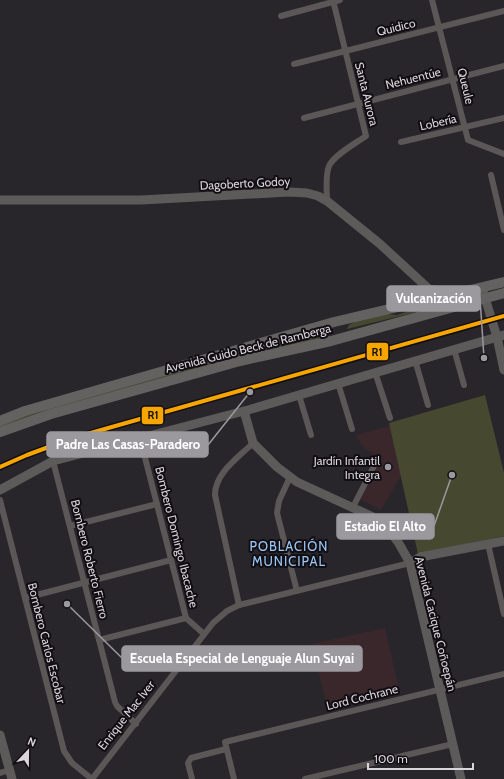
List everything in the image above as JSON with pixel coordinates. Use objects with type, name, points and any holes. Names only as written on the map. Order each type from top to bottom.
[{"type":"main road","name":"Avenida Guido Beck de Ramberga","points":[[0,432],[51,414],[233,363],[280,352],[306,348],[444,309],[504,282]]},
{"type":"main road","name":"Avenida Guido Beck de Ramberga","points":[[0,421],[25,411],[334,322],[415,304],[431,295],[504,292]]},
{"type":"main road","points":[[334,322],[339,339]]},
{"type":"street","points":[[281,16],[340,0]]},
{"type":"street","name":"Queule","points":[[432,0],[468,140],[504,154]]},
{"type":"street","name":"Santa Aurora","points":[[327,201],[329,165],[366,136],[333,1]]},
{"type":"street","name":"Quidico","points":[[294,64],[504,11]]},
{"type":"street","name":"Nehuentúe","points":[[304,118],[504,66]]},
{"type":"street","name":"Lobería","points":[[401,142],[504,118]]},
{"type":"street","points":[[491,175],[504,230]]},
{"type":"street","name":"Dagoberto Godoy","points":[[0,200],[141,200],[301,192],[314,194],[327,201],[380,244],[431,295],[435,306],[444,309]]},
{"type":"street","points":[[484,292],[500,336],[504,370]]},
{"type":"street","points":[[0,490],[53,461],[244,411],[500,336]]},
{"type":"street","points":[[454,349],[464,385]]},
{"type":"street","points":[[415,360],[428,405]]},
{"type":"street","points":[[376,372],[390,418]]},
{"type":"street","points":[[338,383],[352,429]]},
{"type":"street","points":[[299,395],[311,435]]},
{"type":"street","name":"Avenida Cacique Coñoepán","points":[[244,411],[253,443],[277,467],[290,478],[373,517],[389,530],[404,550],[410,563],[461,779]]},
{"type":"street","name":"Bombero Domingo Ibacache","points":[[140,438],[186,618],[204,634]]},
{"type":"street","points":[[239,605],[214,495],[217,481],[221,474],[253,443]]},
{"type":"street","name":"Bombero Roberto Fierro","points":[[53,461],[116,706],[136,724]]},
{"type":"street","points":[[353,508],[375,464]]},
{"type":"street","points":[[290,478],[279,501],[277,513],[297,591]]},
{"type":"street","name":"Bombero Carlos Escobar","points":[[0,500],[64,751],[72,763],[92,779]]},
{"type":"street","points":[[70,526],[157,504]]},
{"type":"street","name":"Enrique Mac Iver","points":[[92,779],[136,724],[204,634],[222,614],[239,605],[410,563],[420,557],[504,541]]},
{"type":"street","points":[[488,544],[504,614]]},
{"type":"street","points":[[25,598],[171,560]]},
{"type":"street","points":[[99,640],[186,618]]},
{"type":"street","name":"Lord Cochrane","points":[[192,779],[188,763],[191,758],[226,745],[440,689],[504,674]]},
{"type":"street","points":[[0,736],[11,775],[0,773]]},
{"type":"street","points":[[305,779],[453,744]]},
{"type":"street","points":[[226,745],[234,779]]},
{"type":"shaded area","name":"Jardín Infantil Integra","points":[[390,426],[401,476],[381,510],[360,499],[381,459],[362,446],[356,435]]},
{"type":"shaded area","points":[[385,628],[399,690],[327,707],[312,644]]},
{"type":"green space","points":[[430,304],[431,308],[425,310],[347,329],[349,325],[358,320],[385,314],[397,315]]},
{"type":"green space","points":[[326,332],[327,335],[308,342],[261,350],[238,356],[0,428],[0,424],[21,416],[289,340]]},
{"type":"green space","points":[[485,395],[504,473],[504,536],[418,554],[389,423]]},
{"type":"transit line","name":"R1","points":[[0,467],[73,438],[504,316]]},
{"type":"place","name":"Vulcanización","points":[[484,358]]},
{"type":"place","name":"Padre Las Casas-Paradero","points":[[250,392]]},
{"type":"place","name":"Jardín Infantil Integra","points":[[388,467]]},
{"type":"place","name":"Estadio El Alto","points":[[452,475]]},
{"type":"place","name":"Escuela Especial de Lenguaje Alun Suyai","points":[[67,604]]},
{"type":"district","name":"POBLACIÓN MUNICIPAL","points":[[289,554]]}]
